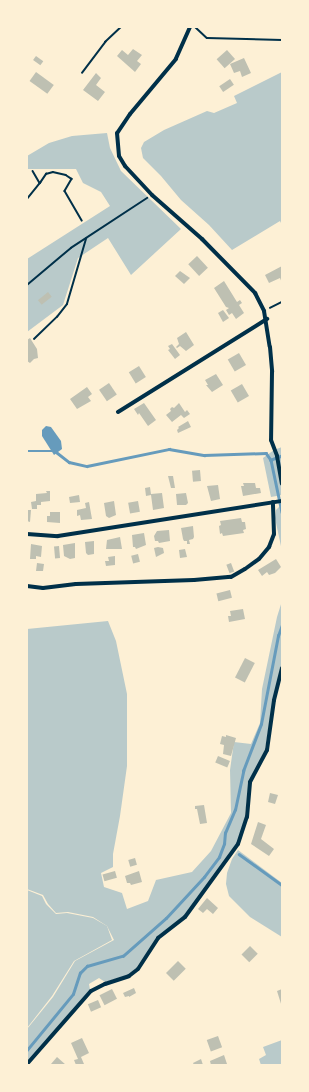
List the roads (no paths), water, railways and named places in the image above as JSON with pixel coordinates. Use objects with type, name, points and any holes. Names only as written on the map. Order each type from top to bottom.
[{"type":"street","points":[[190,27],[176,60],[130,114],[117,133],[119,156],[125,166],[152,195],[202,239],[255,293],[264,311],[267,319],[272,372],[271,440],[277,456],[282,484]]},
{"type":"street","points":[[118,412],[267,319]]},
{"type":"street","points":[[27,534],[58,536],[278,502],[274,534],[269,547],[259,559],[246,569],[231,577],[194,580],[76,584],[43,588],[27,586]]},
{"type":"street","points":[[27,1064],[91,991],[105,984],[129,976],[138,969],[158,938],[185,917],[238,844],[247,817],[250,782],[267,750],[274,700],[282,668]]},
{"type":"lane","points":[[195,27],[207,38],[282,40]]},
{"type":"water","points":[[46,426],[51,427],[61,441],[62,449],[54,455],[42,436],[42,430]]},
{"type":"waterway","points":[[27,451],[55,451],[69,462],[87,466],[169,449],[204,455],[266,453],[271,460]]},
{"type":"waterway","points":[[282,456],[271,460],[282,512]]},
{"type":"waterway","points":[[27,1050],[73,994],[80,973],[87,966],[123,956],[166,918],[204,877],[219,857],[224,844],[225,833],[235,810],[243,771],[261,724],[278,636],[282,625]]},
{"type":"waterway","points":[[239,854],[282,885]]}]
